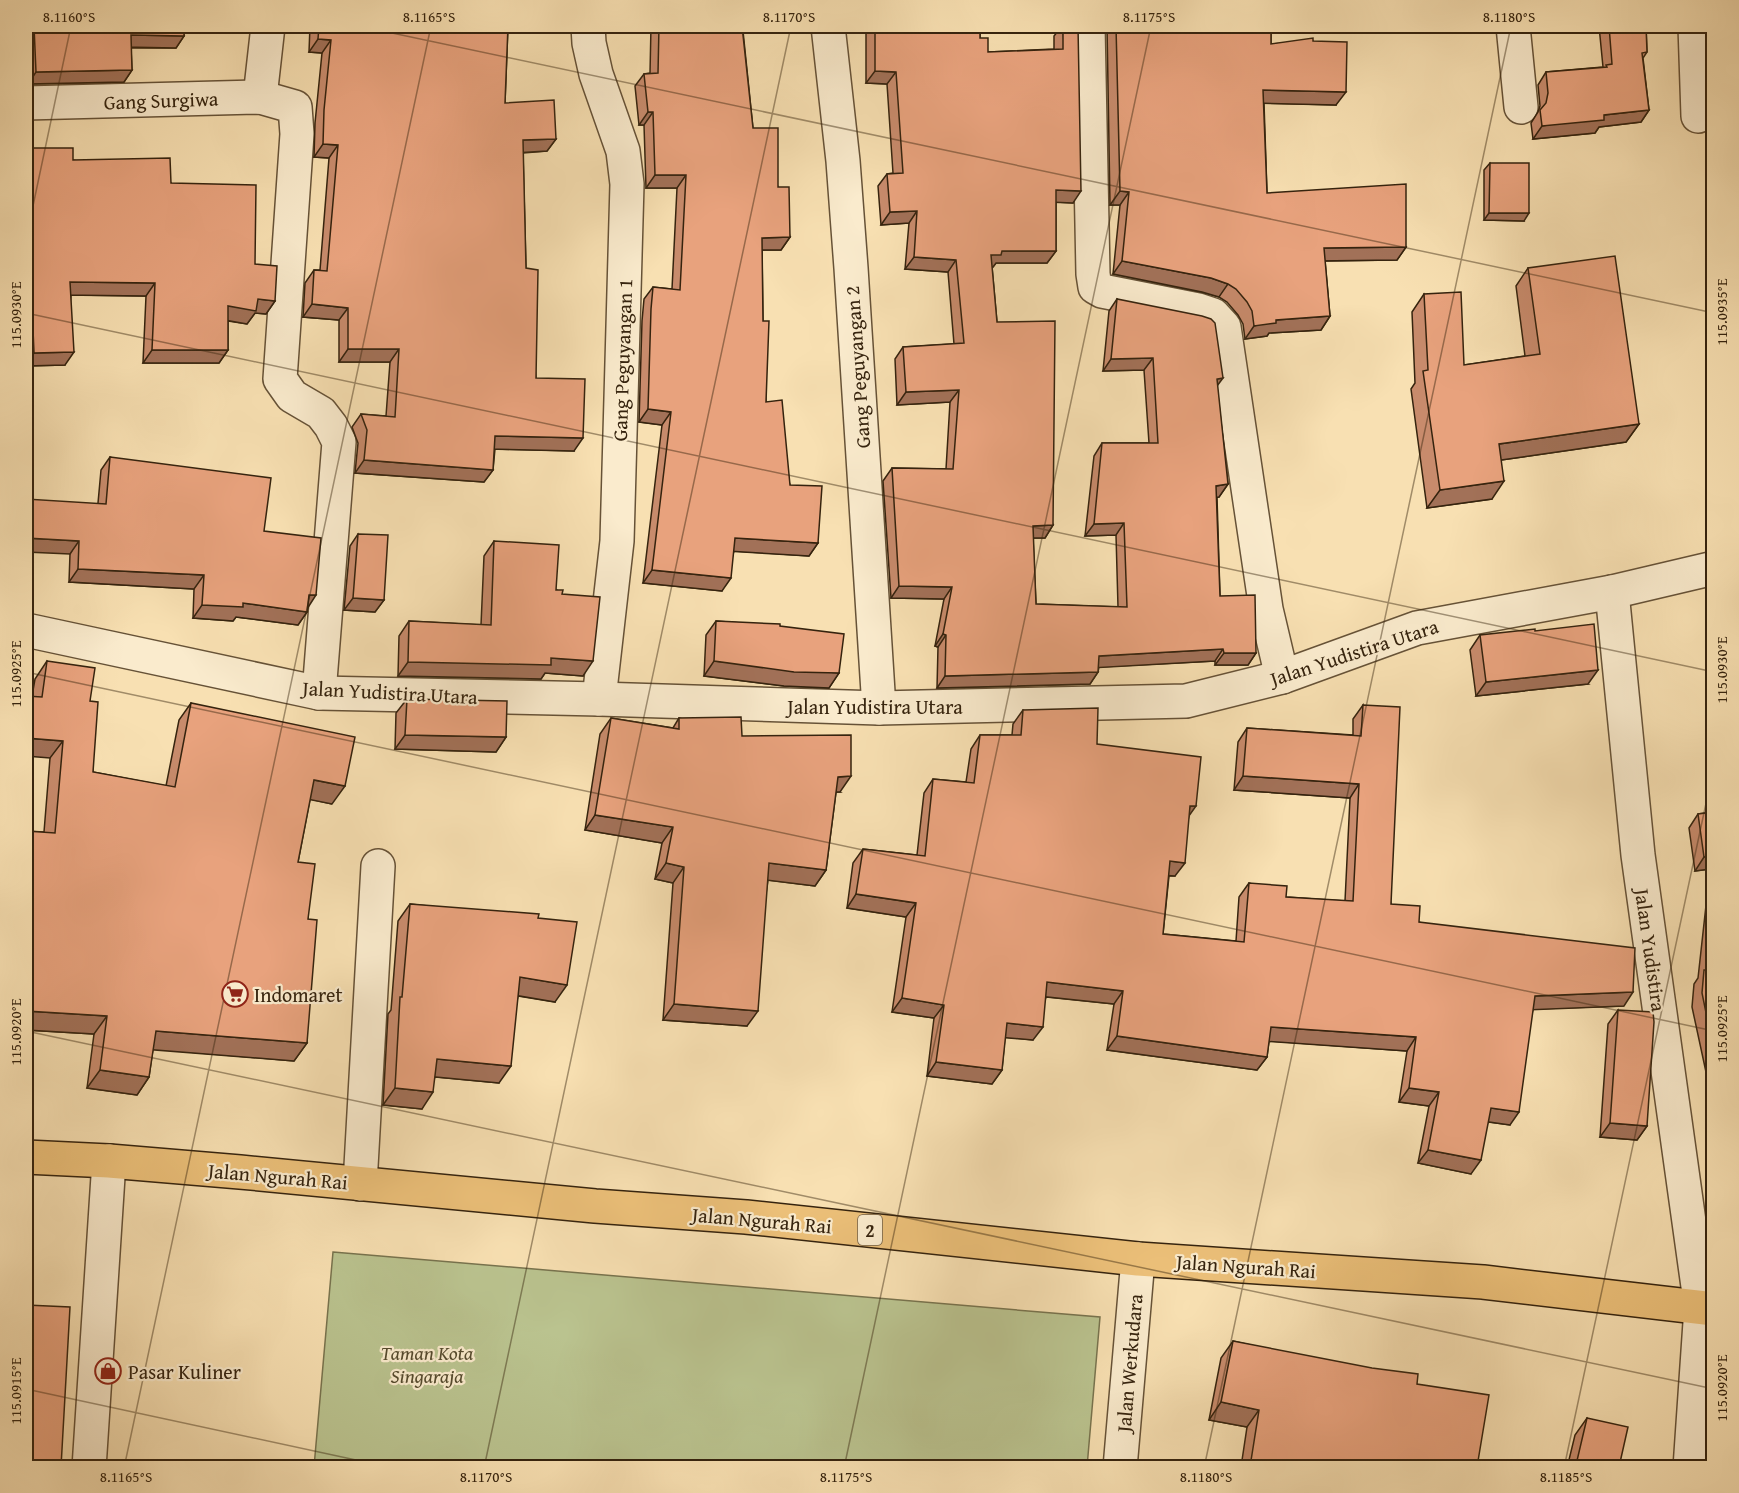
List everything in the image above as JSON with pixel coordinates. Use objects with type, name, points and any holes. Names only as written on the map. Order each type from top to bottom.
[{"type":"highway","name":"Jalan Ngurah Rai","points":[[26,1157],[109,1161],[595,1206],[746,1217],[1138,1258],[1483,1282],[1707,1308]]},
{"type":"street","points":[[260,97],[268,26]]},
{"type":"street","name":"Gang Peguyangan 1","points":[[588,26],[589,44],[596,74],[623,151],[627,184],[617,541],[599,699]]},
{"type":"street","name":"Gang Peguyangan 2","points":[[828,26],[843,161],[879,708]]},
{"type":"street","points":[[1088,26],[1095,287],[1102,291],[1198,310],[1213,315],[1224,327],[1266,609],[1282,677]]},
{"type":"street","points":[[1513,26],[1521,107]]},
{"type":"street","points":[[1695,26],[1698,116]]},
{"type":"street","name":"Gang Surgiwa","points":[[26,103],[260,97],[295,107],[297,134],[280,379],[292,396],[321,413],[332,426],[339,442],[319,693]]},
{"type":"street","name":"Jalan Yudistira Utara","points":[[26,630],[319,693],[879,708],[1186,701],[1282,677],[1417,628],[1612,592],[1713,568]]},
{"type":"street","name":"Jalan Yudistira","points":[[1612,592],[1638,855],[1707,1308],[1690,1467]]},
{"type":"street","points":[[360,1184],[378,866]]},
{"type":"street","points":[[89,1467],[109,1161]]},
{"type":"street","name":"Jalan Werkudara","points":[[1120,1467],[1138,1258]]},
{"type":"green space","name":"Taman Kota Singaraja","points":[[333,1252],[1100,1317],[1087,1467],[314,1467]]},
{"type":"building","points":[[34,26],[184,26],[184,36],[131,35],[132,70],[36,72]]},
{"type":"building","points":[[319,26],[508,26],[505,103],[554,100],[556,139],[523,140],[526,268],[538,270],[536,378],[585,379],[583,438],[495,436],[493,470],[364,460],[367,430],[361,414],[395,417],[399,349],[348,349],[348,308],[312,304],[314,270],[327,271],[338,145],[323,144],[331,40],[318,39]]},
{"type":"building","points":[[659,26],[742,26],[753,128],[778,128],[778,187],[789,187],[790,237],[762,238],[763,321],[769,321],[766,402],[782,400],[790,485],[822,486],[818,543],[735,538],[731,578],[652,570],[671,412],[648,409],[651,309],[653,287],[680,290],[686,175],[655,175],[653,112],[648,112],[644,74],[658,73]]},
{"type":"building","points":[[875,26],[980,26],[980,38],[988,38],[988,52],[1063,49],[1063,26],[1078,26],[1081,191],[1056,190],[1056,251],[1002,251],[1001,255],[991,255],[997,322],[1055,321],[1053,525],[1033,526],[1036,604],[1127,607],[1124,523],[1094,524],[1102,443],[1158,443],[1153,358],[1111,359],[1117,299],[1202,316],[1215,323],[1223,378],[1217,379],[1228,484],[1216,486],[1220,596],[1255,595],[1256,653],[1224,653],[1223,649],[1099,656],[1098,672],[945,676],[946,635],[943,634],[952,587],[899,586],[892,468],[953,469],[959,390],[906,392],[903,347],[964,343],[956,260],[914,257],[917,211],[890,212],[887,174],[903,173],[896,72],[875,71]]},
{"type":"building","points":[[1116,26],[1271,26],[1271,44],[1313,38],[1313,41],[1347,42],[1346,92],[1263,90],[1267,193],[1406,184],[1406,247],[1324,248],[1330,316],[1276,320],[1276,323],[1254,326],[1252,311],[1247,302],[1236,289],[1228,284],[1211,278],[1122,261],[1129,192],[1120,191]]},
{"type":"building","points":[[1609,26],[1646,26],[1647,52],[1642,53],[1649,110],[1604,115],[1604,120],[1542,126],[1540,110],[1546,103],[1548,93],[1546,72],[1607,67],[1606,65],[1612,64]]},
{"type":"building","points":[[26,148],[73,148],[73,160],[170,158],[171,183],[256,185],[255,264],[277,266],[275,301],[258,299],[256,311],[228,306],[228,350],[152,350],[155,283],[70,282],[74,352],[34,353],[28,213],[26,213]]},
{"type":"building","points":[[1490,163],[1529,163],[1529,213],[1489,213]]},
{"type":"building","points":[[1615,256],[1639,424],[1499,444],[1504,481],[1440,490],[1423,371],[1428,370],[1424,294],[1461,292],[1464,365],[1540,354],[1528,268]]},
{"type":"building","points":[[110,457],[271,478],[264,531],[321,538],[316,595],[309,595],[307,612],[243,603],[243,607],[202,605],[204,575],[78,569],[79,541],[26,538],[26,499],[106,504]]},
{"type":"building","points":[[358,534],[388,535],[384,600],[353,598]]},
{"type":"building","points":[[494,541],[559,545],[556,590],[563,590],[562,594],[600,597],[593,661],[551,658],[551,665],[408,662],[409,621],[491,625]]},
{"type":"building","points":[[716,621],[780,624],[780,626],[844,634],[839,673],[794,672],[714,661]]},
{"type":"building","points":[[1594,624],[1598,670],[1486,682],[1480,635]]},
{"type":"building","points":[[47,661],[95,668],[90,701],[98,702],[93,772],[175,787],[191,703],[355,737],[345,786],[314,780],[298,862],[315,864],[308,919],[317,920],[307,1043],[156,1031],[149,1077],[100,1070],[107,1016],[26,1011],[26,831],[55,833],[63,741],[26,738],[26,696],[42,697]]},
{"type":"building","points":[[407,699],[507,701],[506,737],[405,735]]},
{"type":"building","points":[[1363,705],[1400,707],[1391,904],[1420,906],[1419,922],[1635,948],[1633,992],[1535,996],[1519,1112],[1491,1108],[1481,1160],[1428,1150],[1439,1092],[1409,1088],[1416,1037],[1271,1027],[1267,1057],[1117,1036],[1123,991],[1047,982],[1043,1027],[1007,1023],[1002,1070],[936,1062],[944,1005],[902,998],[916,903],[856,894],[863,849],[925,856],[933,779],[974,783],[980,735],[1021,735],[1023,710],[1098,708],[1097,744],[1201,757],[1196,806],[1190,806],[1185,863],[1170,861],[1163,934],[1244,942],[1249,883],[1287,886],[1286,897],[1353,901],[1359,784],[1243,776],[1247,728],[1361,736]]},
{"type":"building","points":[[741,717],[742,736],[851,735],[851,776],[838,777],[826,870],[769,863],[758,1011],[674,1004],[684,867],[666,863],[673,827],[595,815],[611,718],[679,729],[679,718]]},
{"type":"building","points":[[1713,812],[1713,856],[1704,857],[1698,814]]},
{"type":"building","points":[[410,904],[539,914],[538,918],[577,922],[567,985],[520,977],[511,1066],[437,1059],[433,1092],[395,1088],[400,997],[402,997]]},
{"type":"building","points":[[1713,910],[1713,1047],[1702,993],[1704,970],[1707,970]]},
{"type":"building","points":[[1618,1010],[1653,1012],[1647,1126],[1610,1123]]},
{"type":"building","points":[[26,1305],[70,1307],[61,1467],[26,1467]]},
{"type":"building","points":[[1233,1341],[1372,1368],[1418,1374],[1417,1384],[1489,1395],[1477,1467],[1250,1467],[1259,1410],[1221,1402]]},
{"type":"building","points":[[1587,1418],[1628,1427],[1619,1467],[1552,1467],[1553,1462],[1576,1465]]},
{"type":"place","name":"Indomaret","points":[[235,994]]},
{"type":"place","name":"Pasar Kuliner","points":[[108,1371]]}]
